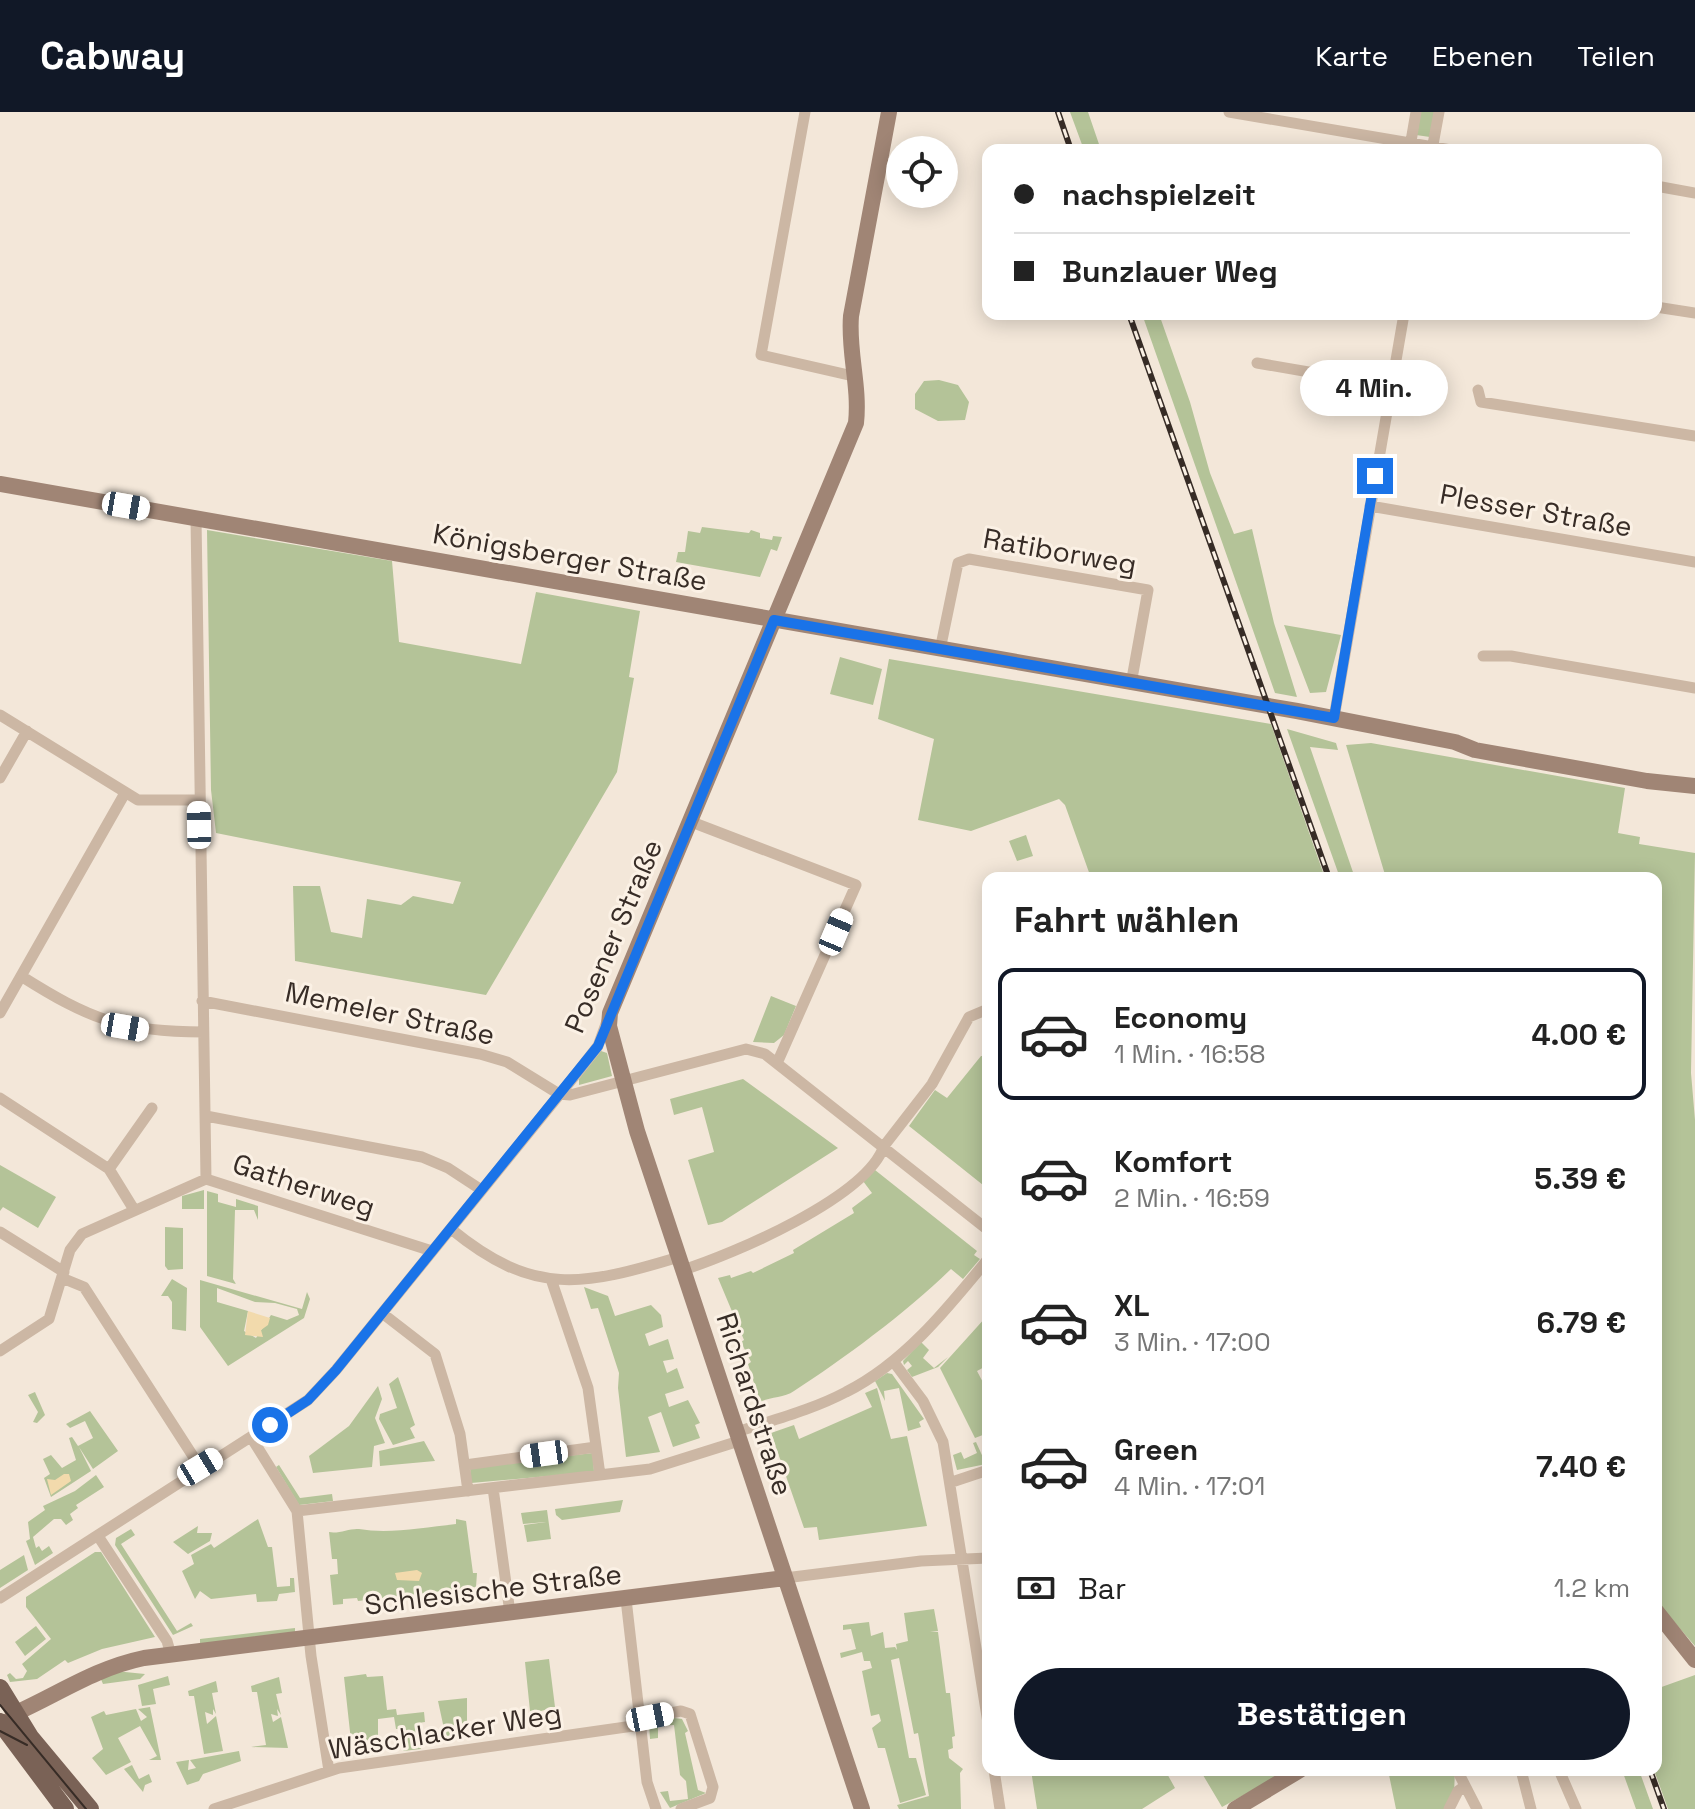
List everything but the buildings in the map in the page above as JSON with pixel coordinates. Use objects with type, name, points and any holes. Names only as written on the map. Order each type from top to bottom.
[{"type":"main road","points":[[0,1688],[4,1721],[65,1809]]},
{"type":"main road","points":[[4,1721],[30,1737],[90,1809]]},
{"type":"street","points":[[805,112],[761,355],[853,376]]},
{"type":"street","name":"Posener Straße","points":[[0,1598],[308,1400],[598,1046],[856,423],[858,403],[849,350],[851,316],[889,112]]},
{"type":"street","points":[[1229,112],[1399,144]]},
{"type":"street","points":[[1410,144],[1416,112]]},
{"type":"street","points":[[1434,144],[1439,112]]},
{"type":"street","points":[[1662,187],[1695,193]]},
{"type":"street","points":[[1662,308],[1695,313]]},
{"type":"street","points":[[1334,718],[1403,320]]},
{"type":"street","points":[[1257,363],[1390,386]]},
{"type":"street","points":[[1478,390],[1481,402],[1695,436]]},
{"type":"street","name":"Königsberger Straße","points":[[0,484],[1293,710],[1455,742],[1475,741],[1620,767],[1695,786]]},
{"type":"street","name":"Plesser Straße","points":[[1370,506],[1695,562]]},
{"type":"street","points":[[196,518],[206,1179]]},
{"type":"street","name":"Ratiborweg","points":[[940,650],[958,563],[962,559],[1148,590],[1131,684]]},
{"type":"street","points":[[1483,656],[1511,656],[1695,688]]},
{"type":"street","points":[[0,715],[138,800],[199,800]]},
{"type":"street","points":[[0,778],[27,731]]},
{"type":"street","points":[[0,1013],[125,793]]},
{"type":"street","points":[[689,821],[856,885],[778,1061]]},
{"type":"street","points":[[21,976],[100,1020],[151,1032],[203,1032]]},
{"type":"street","name":"Memeler Straße","points":[[202,1001],[480,1054],[516,1067],[559,1094]]},
{"type":"street","points":[[451,1229],[492,1259],[551,1279],[608,1278],[728,1255],[792,1224],[858,1178],[881,1156],[884,1146],[932,1084],[969,1017],[982,1012]]},
{"type":"street","name":"Richardstraße","points":[[610,1013],[623,1081],[862,1809]]},
{"type":"street","points":[[559,1094],[570,1095],[746,1049],[778,1061],[982,1225]]},
{"type":"street","points":[[0,1098],[109,1169],[133,1208]]},
{"type":"street","points":[[109,1169],[152,1108]]},
{"type":"street","points":[[206,1116],[422,1157],[448,1168],[480,1189]]},
{"type":"street","name":"Gatherweg","points":[[0,1351],[49,1319],[70,1250],[82,1234],[133,1208],[206,1179],[432,1251]]},
{"type":"street","points":[[0,1232],[84,1287],[200,1467]]},
{"type":"street","points":[[297,1511],[665,1466],[846,1392],[893,1361],[982,1265]]},
{"type":"street","points":[[551,1279],[588,1388],[600,1475]]},
{"type":"street","points":[[382,1313],[435,1354],[460,1434],[468,1491]]},
{"type":"street","points":[[893,1361],[936,1424],[952,1482],[982,1675]]},
{"type":"street","points":[[251,1437],[297,1511],[329,1771]]},
{"type":"street","points":[[465,1465],[596,1447]]},
{"type":"street","points":[[952,1482],[982,1472]]},
{"type":"street","points":[[493,1488],[510,1613]]},
{"type":"street","points":[[98,1536],[167,1641],[171,1655]]},
{"type":"street","name":"Schlesische Straße","points":[[4,1721],[103,1668],[171,1655],[785,1578],[982,1558]]},
{"type":"street","points":[[626,1599],[647,1782],[656,1809]]},
{"type":"street","points":[[1662,1619],[1695,1660]]},
{"type":"street","name":"Wäschlacker Weg","points":[[214,1809],[329,1771],[639,1722],[681,1711],[690,1714],[713,1787],[710,1798],[681,1809]]},
{"type":"street","points":[[995,1776],[1000,1809]]},
{"type":"street","points":[[1235,1809],[1290,1776]]},
{"type":"street","points":[[1460,1776],[1477,1809]]},
{"type":"street","points":[[1523,1776],[1531,1809]]},
{"type":"street","points":[[1562,1776],[1576,1809]]},
{"type":"street","points":[[1449,1809],[1458,1791],[1465,1786]]},
{"type":"green space","points":[[1070,112],[1088,112],[1099,144],[1082,144]]},
{"type":"green space","points":[[1420,112],[1435,112],[1430,137],[1416,135]]},
{"type":"green space","points":[[1144,320],[1161,320],[1190,402],[1210,473],[1234,534],[1252,529],[1274,623],[1297,697],[1275,693]]},
{"type":"green space","points":[[939,380],[958,385],[969,402],[965,420],[938,421],[915,409],[915,394],[924,381]]},
{"type":"green space","points":[[702,527],[749,533],[751,530],[760,533],[760,538],[772,540],[773,536],[782,537],[777,551],[771,549],[760,577],[676,562],[678,552],[685,552],[688,531],[700,533]]},
{"type":"green space","points":[[207,530],[392,561],[399,642],[521,664],[536,592],[640,611],[629,677],[634,678],[617,772],[486,995],[295,961],[293,886],[320,886],[331,932],[362,938],[367,899],[401,905],[413,896],[453,904],[461,882],[216,833],[211,790]]},
{"type":"green space","points":[[1284,625],[1341,635],[1326,692],[1310,693]]},
{"type":"green space","points":[[840,657],[882,669],[873,705],[830,694]]},
{"type":"green space","points":[[889,659],[1271,724],[1323,872],[1089,872],[1065,805],[1059,799],[971,831],[918,820],[934,739],[878,719]]},
{"type":"green space","points":[[1287,729],[1336,743],[1338,750],[1310,747],[1353,872],[1338,872]]},
{"type":"green space","points":[[1371,743],[1625,788],[1618,833],[1640,837],[1639,844],[1695,853],[1691,1073],[1695,1120],[1695,1646],[1662,1608],[1662,872],[1384,872],[1346,745]]},
{"type":"green space","points":[[1026,835],[1033,856],[1017,861],[1009,841]]},
{"type":"green space","points":[[771,996],[796,1006],[784,1035],[774,1043],[753,1042]]},
{"type":"green space","points":[[601,1051],[607,1053],[612,1076],[579,1085],[579,1079]]},
{"type":"green space","points":[[982,1056],[982,1184],[909,1126],[935,1090],[947,1098]]},
{"type":"green space","points":[[743,1079],[838,1148],[722,1222],[708,1225],[688,1160],[714,1152],[702,1107],[674,1115],[670,1099]]},
{"type":"green space","points":[[0,1165],[56,1197],[38,1228],[3,1207],[0,1211]]},
{"type":"green space","points":[[875,1170],[977,1251],[974,1255],[980,1259],[963,1279],[951,1269],[874,1335],[794,1391],[760,1402],[748,1364],[751,1362],[741,1342],[744,1340],[718,1278],[753,1273],[794,1253],[793,1250],[854,1213],[852,1208],[872,1193],[863,1181]]},
{"type":"green space","points":[[204,1190],[204,1209],[182,1209],[182,1196]]},
{"type":"green space","points":[[207,1191],[218,1194],[218,1202],[236,1207],[236,1199],[258,1206],[258,1220],[254,1210],[235,1210],[233,1279],[236,1284],[207,1276]]},
{"type":"green space","points":[[165,1227],[183,1228],[183,1269],[168,1270],[165,1266]]},
{"type":"green space","points":[[172,1279],[187,1288],[186,1331],[172,1329],[172,1302],[168,1296],[161,1296]]},
{"type":"green space","points":[[200,1280],[302,1309],[307,1292],[310,1299],[304,1318],[228,1366],[200,1327]],"holes":[[[217,1288],[255,1302],[297,1309],[299,1315],[287,1320],[271,1315],[256,1338],[244,1331],[248,1311],[217,1302]]]},
{"type":"green space","points":[[584,1287],[608,1296],[615,1316],[651,1305],[661,1315],[663,1327],[645,1334],[649,1346],[668,1339],[674,1359],[663,1361],[667,1373],[677,1368],[684,1388],[665,1394],[669,1407],[688,1400],[700,1423],[695,1425],[700,1438],[673,1447],[661,1412],[648,1417],[660,1452],[626,1457],[619,1373],[598,1308],[591,1309]]},
{"type":"green space","points":[[982,1321],[982,1368],[977,1371],[982,1381],[982,1435],[975,1438],[940,1368]]},
{"type":"green space","points":[[921,1342],[929,1350],[923,1358],[934,1368],[948,1357],[938,1367],[912,1377],[907,1370],[912,1366],[908,1361],[904,1365],[903,1361]]},
{"type":"green space","points":[[887,1373],[892,1374],[924,1419],[919,1422],[921,1427],[908,1431],[899,1388],[884,1391],[885,1401],[875,1381]]},
{"type":"green space","points":[[398,1377],[415,1425],[410,1428],[415,1438],[393,1445],[379,1419],[380,1414],[397,1408],[389,1384]]},
{"type":"green space","points":[[378,1386],[382,1399],[375,1418],[385,1443],[374,1446],[372,1467],[313,1473],[309,1456],[349,1426]]},
{"type":"green space","points":[[877,1388],[891,1439],[907,1436],[927,1526],[819,1540],[817,1527],[804,1528],[771,1433],[794,1425],[799,1439],[872,1407],[865,1393]]},
{"type":"green space","points":[[35,1392],[45,1415],[37,1423],[33,1422],[38,1412],[28,1395]]},
{"type":"green space","points":[[90,1411],[118,1451],[93,1469],[79,1447],[91,1471],[51,1497],[44,1478],[50,1474],[43,1459],[51,1455],[62,1468],[76,1460],[69,1438],[72,1437],[78,1446],[93,1438],[85,1421],[70,1428],[66,1424]]},
{"type":"green space","points":[[424,1441],[435,1461],[380,1466],[379,1451]]},
{"type":"green space","points":[[976,1442],[982,1455],[982,1465],[957,1470],[953,1455],[961,1452],[964,1459],[977,1453],[973,1443]]},
{"type":"green space","points":[[593,1453],[594,1472],[471,1483],[470,1467]]},
{"type":"green space","points":[[279,1465],[300,1498],[332,1494],[333,1501],[299,1505],[276,1467]]},
{"type":"green space","points":[[96,1475],[104,1487],[76,1505],[78,1508],[70,1514],[73,1520],[66,1525],[61,1519],[54,1519],[33,1537],[36,1548],[39,1546],[42,1551],[49,1546],[53,1553],[35,1565],[26,1541],[30,1539],[28,1522],[45,1510],[43,1506],[75,1491]]},
{"type":"green space","points":[[623,1500],[620,1512],[562,1520],[556,1515],[555,1509]]},
{"type":"green space","points":[[547,1510],[551,1539],[527,1542],[524,1525],[546,1522],[523,1524],[521,1513]]},
{"type":"green space","points":[[258,1519],[268,1547],[272,1547],[277,1587],[290,1586],[290,1578],[294,1578],[295,1592],[279,1594],[277,1601],[257,1602],[256,1594],[211,1599],[200,1591],[195,1599],[182,1571],[194,1564],[191,1555],[211,1544],[214,1548]]},
{"type":"green space","points":[[456,1519],[466,1521],[473,1573],[477,1573],[476,1587],[358,1601],[357,1598],[343,1599],[343,1604],[333,1605],[330,1575],[338,1574],[337,1559],[332,1559],[329,1532],[418,1529],[456,1524]]},
{"type":"green space","points":[[198,1526],[197,1533],[212,1533],[210,1541],[188,1554],[173,1542]]},
{"type":"green space","points":[[131,1529],[135,1535],[121,1544],[177,1631],[191,1623],[193,1626],[173,1635],[115,1545],[116,1538]]},
{"type":"green space","points":[[95,1552],[101,1552],[155,1637],[102,1649],[68,1663],[65,1660],[37,1679],[10,1682],[7,1675],[10,1673],[16,1679],[23,1678],[27,1671],[22,1664],[51,1639],[26,1607],[26,1597]]},
{"type":"green space","points":[[24,1555],[28,1570],[0,1588],[0,1570]]},
{"type":"green space","points":[[934,1609],[938,1631],[930,1632],[938,1632],[955,1736],[952,1737],[953,1748],[948,1750],[949,1758],[963,1769],[960,1773],[961,1809],[899,1809],[897,1805],[929,1796],[918,1733],[914,1734],[899,1658],[891,1660],[909,1758],[916,1758],[926,1795],[900,1803],[885,1748],[878,1748],[872,1728],[881,1721],[879,1714],[871,1716],[862,1671],[872,1668],[870,1661],[864,1661],[862,1652],[841,1658],[840,1653],[856,1649],[851,1629],[843,1630],[843,1625],[869,1622],[871,1636],[883,1632],[885,1648],[895,1647],[897,1650],[896,1644],[908,1641],[904,1613]]},
{"type":"green space","points":[[36,1626],[46,1639],[25,1656],[15,1642]]},
{"type":"green space","points":[[295,1628],[295,1634],[200,1645],[200,1639]]},
{"type":"green space","points":[[549,1659],[555,1707],[534,1713],[530,1711],[525,1662]]},
{"type":"green space","points":[[115,1671],[145,1674],[140,1679],[103,1684],[100,1677]]},
{"type":"green space","points":[[366,1674],[367,1677],[383,1676],[387,1710],[396,1709],[397,1715],[424,1712],[425,1722],[418,1723],[421,1749],[403,1751],[401,1729],[396,1729],[394,1717],[378,1719],[378,1747],[352,1750],[344,1677]]},
{"type":"green space","points":[[1695,1675],[1695,1809],[1668,1809],[1656,1776],[1662,1776],[1662,1687]]},
{"type":"green space","points":[[168,1676],[170,1685],[153,1689],[156,1704],[142,1706],[138,1685]]},
{"type":"green space","points":[[279,1677],[282,1693],[276,1694],[281,1715],[277,1709],[278,1716],[271,1714],[273,1722],[281,1717],[288,1748],[251,1747],[266,1745],[257,1692],[252,1692],[251,1686]]},
{"type":"green space","points":[[216,1681],[218,1692],[212,1693],[216,1714],[213,1709],[213,1715],[205,1712],[207,1724],[216,1716],[223,1751],[204,1754],[194,1696],[189,1696],[188,1691]]},
{"type":"green space","points":[[467,1698],[467,1736],[446,1738],[438,1701]]},
{"type":"green space","points":[[150,1707],[161,1760],[149,1760],[157,1756],[140,1726],[118,1738],[131,1762],[106,1775],[92,1758],[103,1749],[91,1717],[104,1711],[106,1715],[136,1709],[141,1721],[147,1717],[138,1709]]},
{"type":"green space","points":[[682,1719],[688,1731],[685,1733],[698,1790],[706,1793],[670,1808],[660,1792],[668,1791],[670,1801],[688,1799],[686,1781],[680,1775],[674,1725],[658,1726],[658,1738],[650,1739],[649,1724]]},
{"type":"green space","points":[[239,1751],[241,1761],[203,1774],[199,1781],[187,1785],[176,1762],[189,1760],[188,1770],[196,1768],[190,1760]]},
{"type":"green space","points":[[132,1765],[139,1779],[149,1774],[152,1782],[145,1785],[143,1792],[124,1769]]},
{"type":"green space","points":[[1032,1776],[1168,1776],[1175,1788],[1142,1809],[1037,1809]]},
{"type":"green space","points":[[1204,1776],[1278,1776],[1222,1807]]},
{"type":"green space","points":[[1389,1776],[1455,1776],[1454,1794],[1448,1809],[1396,1809]]},
{"type":"green space","points":[[1624,1776],[1641,1776],[1653,1809],[1636,1809]]},
{"type":"sand","points":[[248,1311],[270,1318],[268,1325],[261,1330],[263,1337],[245,1335]]},
{"type":"sand","points":[[69,1474],[71,1481],[51,1495],[47,1479],[55,1480]]},
{"type":"sand","points":[[417,1570],[422,1573],[419,1581],[397,1580],[395,1573]]},
{"type":"tram line","points":[[0,1705],[86,1809]]},
{"type":"tram line","points":[[0,1731],[27,1745]]},
{"type":"railway","points":[[1058,112],[1069,144]]},
{"type":"railway","points":[[1131,320],[1327,872]]},
{"type":"railway","points":[[1652,1776],[1664,1809]]},
{"type":"route","points":[[270,1425],[308,1400],[336,1370],[598,1046],[774,620],[1334,718],[1375,476]]}]
